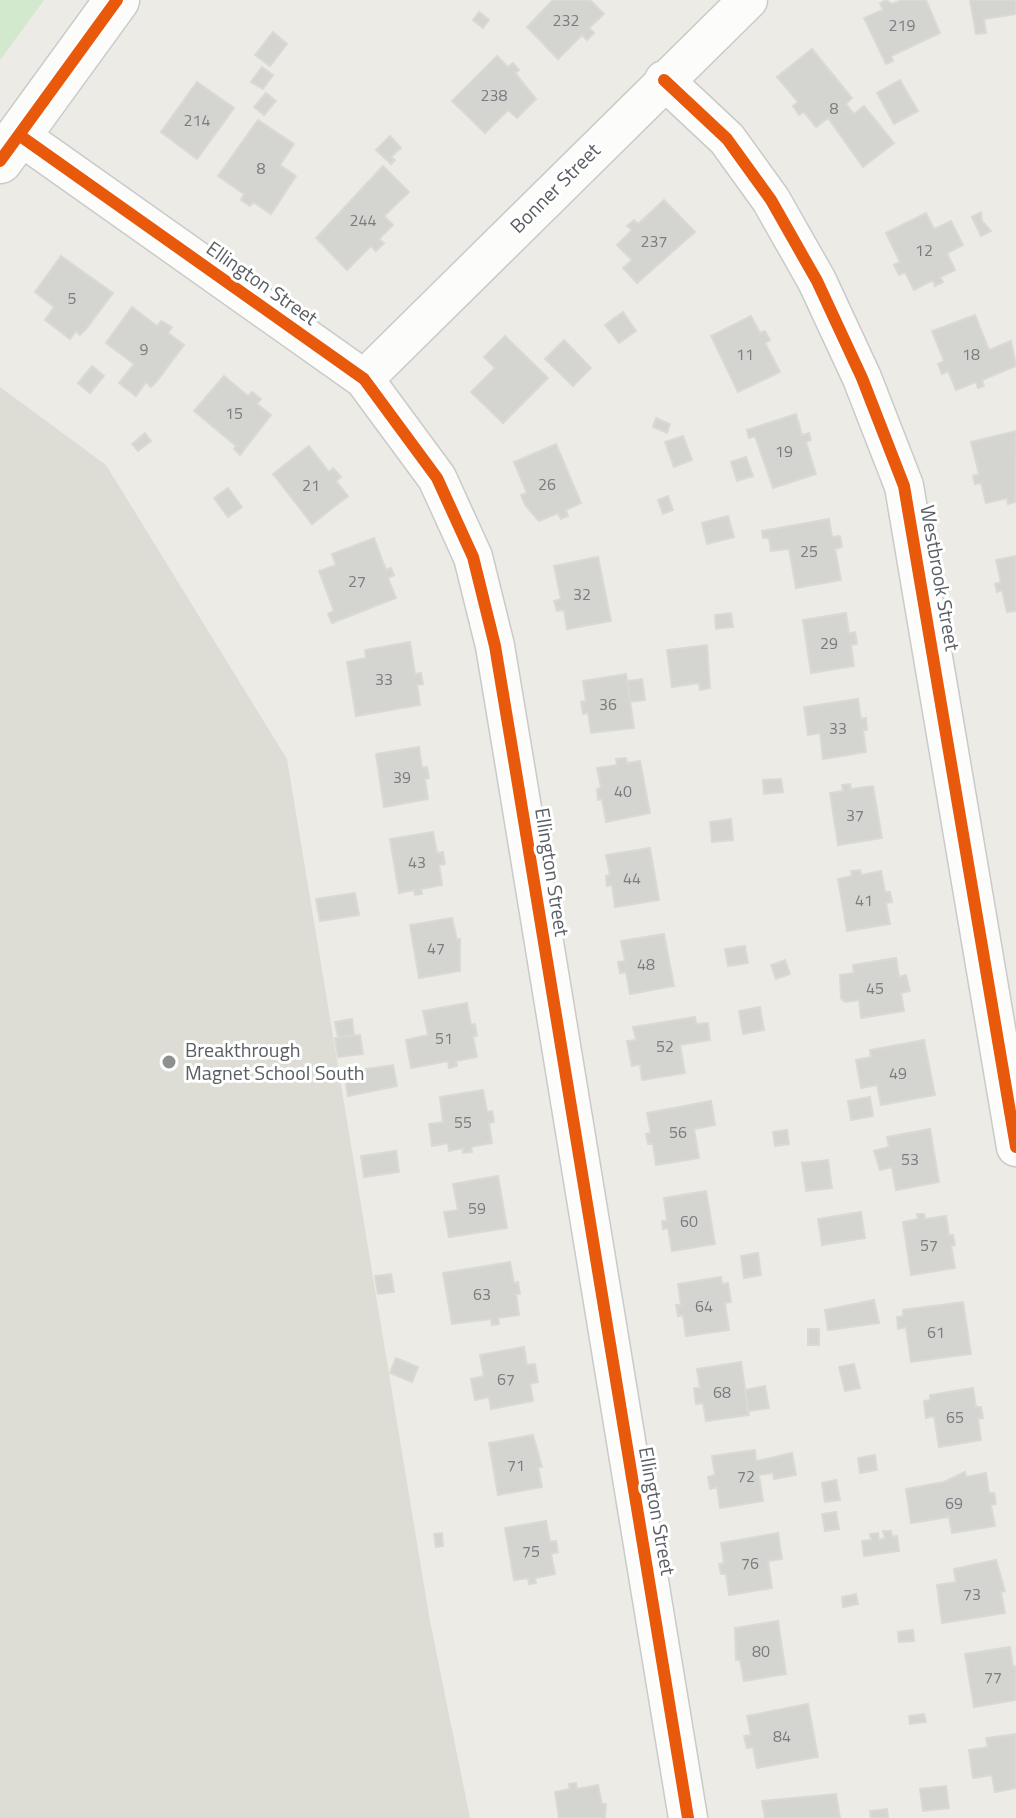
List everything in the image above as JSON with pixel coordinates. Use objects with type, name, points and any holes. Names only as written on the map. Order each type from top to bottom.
[{"type":"street","points":[[10,148],[117,0]]},
{"type":"street","name":"Bonner Street","points":[[364,379],[748,0]]},
{"type":"street","name":"Westbrook Street","points":[[664,80],[727,139],[771,200],[830,309],[862,378],[904,486],[1016,1147]]},
{"type":"street","name":"Ellington Street","points":[[10,148],[364,379],[437,478],[473,557],[495,646],[688,1818]]},
{"type":"shaded area","name":"Breakthrough Magnet School South","points":[[0,387],[106,465],[287,759],[430,1621],[470,1818],[0,1818]]},
{"type":"green space","points":[[0,0],[44,0],[0,60]]},
{"type":"building","points":[[553,0],[590,0],[604,14],[589,28],[594,33],[587,40],[582,35],[558,59],[527,27]]},
{"type":"building","points":[[886,0],[892,4],[902,0],[926,0],[940,33],[891,56],[893,61],[886,64],[864,18],[883,10],[880,3]]},
{"type":"building","points":[[970,0],[1016,0],[1016,14],[984,19],[986,33],[976,34]]},
{"type":"building","points":[[479,12],[489,20],[483,28],[473,20]]},
{"type":"building","points":[[273,32],[287,44],[270,66],[255,55]]},
{"type":"building","points":[[812,49],[852,98],[846,104],[854,114],[864,106],[894,143],[863,167],[828,118],[816,127],[804,112],[799,115],[793,106],[798,102],[777,77]]},
{"type":"building","points":[[497,56],[508,67],[513,63],[519,70],[515,73],[536,99],[517,118],[508,110],[485,133],[452,101]]},
{"type":"building","points":[[262,67],[273,75],[263,89],[251,82]]},
{"type":"building","points":[[900,80],[918,111],[894,124],[877,93]]},
{"type":"building","points":[[197,82],[234,108],[197,159],[161,132]]},
{"type":"building","points":[[266,93],[276,101],[264,115],[254,107]]},
{"type":"building","points":[[258,120],[294,144],[280,165],[296,176],[271,214],[253,202],[250,206],[241,200],[244,194],[218,176]]},
{"type":"building","points":[[390,136],[401,148],[391,157],[395,160],[391,164],[376,150]]},
{"type":"building","points":[[383,166],[409,192],[384,216],[393,225],[379,239],[384,243],[376,251],[371,246],[347,270],[316,238]]},
{"type":"building","points":[[664,200],[695,232],[637,283],[623,268],[632,260],[617,245],[632,230],[627,226],[634,220],[638,224]]},
{"type":"building","points":[[981,212],[982,221],[991,231],[981,236],[972,217]]},
{"type":"building","points":[[926,213],[934,229],[951,221],[963,245],[947,253],[955,270],[940,277],[943,282],[935,286],[933,280],[914,290],[905,272],[899,275],[894,265],[900,262],[886,233]]},
{"type":"building","points":[[61,256],[113,293],[86,329],[80,335],[76,331],[70,339],[45,320],[54,307],[35,292]]},
{"type":"building","points":[[132,307],[157,326],[161,321],[172,327],[168,333],[184,345],[157,381],[151,387],[146,382],[136,396],[119,383],[134,364],[106,343]]},
{"type":"building","points":[[623,312],[636,331],[619,343],[605,325]]},
{"type":"building","points":[[975,315],[989,350],[1011,341],[1016,366],[982,380],[984,386],[978,388],[976,382],[956,390],[948,371],[942,374],[938,364],[944,361],[932,331]]},
{"type":"building","points":[[751,316],[760,333],[765,331],[770,340],[765,343],[780,372],[738,392],[711,336]]},
{"type":"building","points":[[505,336],[548,378],[503,423],[471,392],[495,368],[484,357]]},
{"type":"building","points":[[564,340],[591,368],[573,386],[545,359]]},
{"type":"building","points":[[92,366],[104,376],[90,393],[78,383]]},
{"type":"building","points":[[224,376],[248,396],[252,392],[261,399],[257,404],[271,415],[240,455],[234,449],[236,446],[194,411]]},
{"type":"building","points":[[796,414],[802,435],[809,433],[811,440],[806,442],[816,474],[773,488],[755,436],[749,438],[747,430]]},
{"type":"building","points":[[656,418],[670,424],[667,433],[653,427]]},
{"type":"building","points":[[1016,431],[1015,502],[1008,504],[1007,498],[986,503],[981,483],[975,484],[973,476],[979,474],[971,442]]},
{"type":"building","points":[[145,433],[151,441],[138,451],[132,444]]},
{"type":"building","points":[[683,436],[692,460],[674,467],[665,442]]},
{"type":"building","points":[[556,444],[581,503],[566,510],[568,516],[561,519],[558,513],[539,521],[525,505],[521,495],[527,493],[514,462]]},
{"type":"building","points":[[309,446],[329,472],[333,468],[341,477],[336,481],[348,496],[312,524],[273,474]]},
{"type":"building","points":[[746,457],[753,476],[737,481],[731,462]]},
{"type":"building","points":[[228,488],[242,507],[228,517],[214,498]]},
{"type":"building","points":[[668,496],[673,510],[663,514],[658,500]]},
{"type":"building","points":[[728,516],[734,537],[707,544],[702,523]]},
{"type":"building","points":[[829,519],[832,537],[840,536],[842,547],[835,549],[841,580],[796,588],[789,549],[771,551],[769,538],[763,538],[762,531]]},
{"type":"building","points":[[374,538],[386,570],[391,568],[394,575],[388,578],[396,598],[332,623],[328,614],[334,611],[319,571],[336,565],[332,554]]},
{"type":"building","points":[[1016,556],[1016,611],[1007,612],[1002,590],[997,592],[995,584],[1001,582],[996,560]]},
{"type":"building","points":[[598,557],[611,621],[567,629],[564,610],[557,611],[554,601],[561,599],[554,566]]},
{"type":"building","points":[[731,613],[733,627],[716,629],[715,615]]},
{"type":"building","points":[[846,613],[849,634],[855,632],[857,644],[851,645],[854,666],[811,673],[803,620]]},
{"type":"building","points":[[410,642],[415,674],[421,673],[423,684],[417,685],[420,705],[356,716],[347,662],[366,658],[365,650]]},
{"type":"building","points":[[707,645],[710,688],[700,690],[699,683],[672,687],[667,650]]},
{"type":"building","points":[[626,674],[634,728],[591,733],[588,713],[583,714],[581,702],[586,701],[583,681]]},
{"type":"building","points":[[642,679],[645,700],[630,702],[627,681]]},
{"type":"building","points":[[858,699],[861,719],[866,718],[867,730],[863,730],[866,752],[823,759],[820,733],[808,735],[804,707]]},
{"type":"building","points":[[419,747],[422,768],[427,767],[429,778],[425,779],[428,799],[384,807],[376,754]]},
{"type":"building","points":[[626,758],[627,763],[640,761],[650,813],[606,822],[602,799],[598,800],[597,789],[601,788],[597,768],[617,765],[616,759]]},
{"type":"building","points":[[781,779],[783,792],[764,794],[763,780]]},
{"type":"building","points":[[850,784],[851,789],[873,786],[882,838],[838,845],[830,793],[843,791],[842,785]]},
{"type":"building","points":[[731,819],[733,840],[712,842],[710,822]]},
{"type":"building","points":[[433,832],[437,853],[443,852],[445,864],[439,865],[442,885],[421,889],[422,894],[415,895],[414,890],[399,893],[390,839]]},
{"type":"building","points":[[650,848],[659,900],[615,907],[612,885],[607,886],[606,876],[610,875],[606,855]]},
{"type":"building","points":[[860,870],[861,875],[881,871],[885,892],[890,892],[892,902],[886,903],[890,924],[847,931],[838,879],[852,876],[851,871]]},
{"type":"building","points":[[355,893],[359,915],[320,921],[316,899]]},
{"type":"building","points":[[452,918],[457,940],[460,939],[460,971],[419,978],[410,925]]},
{"type":"building","points":[[664,934],[674,986],[630,994],[626,972],[620,973],[618,962],[625,961],[621,941]]},
{"type":"building","points":[[745,946],[748,963],[728,966],[725,949]]},
{"type":"building","points":[[896,958],[899,977],[906,975],[910,991],[901,993],[904,1011],[861,1018],[859,1000],[845,1002],[841,998],[840,975],[854,973],[853,965]]},
{"type":"building","points":[[785,960],[790,974],[776,979],[771,965]]},
{"type":"building","points":[[467,1003],[471,1025],[475,1024],[477,1036],[473,1036],[477,1057],[456,1061],[457,1066],[449,1068],[448,1061],[411,1068],[406,1040],[428,1035],[423,1011]]},
{"type":"building","points":[[760,1007],[764,1030],[743,1034],[739,1011]]},
{"type":"building","points":[[695,1017],[696,1024],[708,1023],[710,1040],[680,1045],[685,1073],[642,1080],[640,1064],[632,1066],[627,1041],[636,1040],[633,1027]]},
{"type":"building","points":[[352,1019],[354,1035],[338,1037],[335,1022]]},
{"type":"building","points":[[360,1035],[363,1054],[338,1057],[335,1038]]},
{"type":"building","points":[[924,1040],[935,1095],[881,1105],[877,1085],[861,1088],[856,1060],[871,1057],[870,1050]]},
{"type":"building","points":[[393,1065],[397,1086],[348,1096],[344,1072]]},
{"type":"building","points":[[483,1090],[487,1112],[492,1111],[494,1122],[489,1123],[492,1143],[471,1147],[472,1152],[463,1153],[463,1148],[449,1151],[448,1143],[432,1146],[429,1124],[443,1122],[440,1097]]},
{"type":"building","points":[[870,1097],[873,1116],[851,1120],[848,1101]]},
{"type":"building","points":[[711,1101],[715,1125],[694,1129],[699,1158],[656,1165],[653,1144],[648,1144],[646,1134],[651,1133],[647,1113]]},
{"type":"building","points":[[930,1129],[939,1182],[896,1190],[892,1167],[880,1170],[874,1151],[889,1147],[887,1137]]},
{"type":"building","points":[[787,1130],[789,1144],[775,1146],[773,1132]]},
{"type":"building","points":[[396,1151],[399,1172],[364,1177],[361,1156]]},
{"type":"building","points":[[828,1160],[832,1188],[806,1191],[802,1163]]},
{"type":"building","points":[[498,1176],[507,1228],[449,1237],[444,1212],[458,1210],[453,1184]]},
{"type":"building","points":[[706,1191],[715,1244],[672,1251],[668,1228],[663,1229],[662,1221],[667,1221],[664,1198]]},
{"type":"building","points":[[861,1212],[865,1238],[822,1245],[818,1219]]},
{"type":"building","points":[[917,1214],[924,1214],[925,1219],[946,1216],[949,1235],[953,1235],[955,1245],[951,1246],[955,1268],[911,1275],[903,1222],[918,1219]]},
{"type":"building","points":[[758,1253],[761,1275],[744,1278],[741,1256]]},
{"type":"building","points":[[510,1262],[514,1283],[518,1282],[519,1315],[498,1318],[499,1324],[492,1325],[491,1319],[452,1324],[443,1273]]},
{"type":"building","points":[[391,1274],[394,1292],[378,1294],[375,1276]]},
{"type":"building","points":[[721,1277],[722,1284],[728,1283],[731,1302],[725,1303],[729,1330],[686,1336],[683,1315],[678,1316],[676,1305],[681,1305],[678,1284]]},
{"type":"building","points":[[874,1300],[879,1323],[828,1330],[825,1310]]},
{"type":"building","points":[[963,1302],[971,1354],[911,1362],[906,1327],[898,1329],[897,1317],[903,1316],[903,1310]]},
{"type":"building","points":[[808,1329],[819,1329],[819,1345],[808,1345]]},
{"type":"building","points":[[524,1347],[527,1365],[535,1364],[538,1382],[530,1384],[533,1401],[491,1409],[489,1397],[475,1400],[471,1379],[484,1376],[480,1355]]},
{"type":"building","points":[[396,1358],[418,1367],[412,1382],[390,1373]]},
{"type":"building","points":[[741,1362],[749,1415],[706,1421],[703,1403],[696,1404],[694,1388],[700,1388],[697,1369]]},
{"type":"building","points":[[854,1364],[860,1388],[845,1391],[839,1367]]},
{"type":"building","points":[[765,1386],[769,1408],[748,1411],[745,1390]]},
{"type":"building","points":[[973,1388],[976,1407],[981,1407],[983,1418],[978,1419],[981,1440],[939,1447],[934,1416],[926,1418],[924,1401],[930,1400],[930,1395]]},
{"type":"building","points":[[533,1435],[542,1467],[538,1467],[542,1487],[498,1495],[489,1443]]},
{"type":"building","points":[[755,1450],[756,1461],[792,1453],[796,1475],[774,1479],[773,1473],[759,1475],[763,1501],[720,1508],[717,1487],[710,1489],[708,1477],[715,1475],[712,1456]]},
{"type":"building","points":[[875,1455],[877,1470],[860,1473],[858,1458]]},
{"type":"building","points":[[965,1472],[966,1477],[986,1473],[989,1493],[994,1493],[996,1504],[991,1505],[995,1526],[952,1533],[949,1517],[911,1523],[906,1489],[944,1482]]},
{"type":"building","points":[[836,1480],[840,1500],[825,1502],[822,1483]]},
{"type":"building","points":[[836,1512],[839,1529],[825,1531],[822,1514]]},
{"type":"building","points":[[546,1521],[550,1542],[556,1541],[558,1552],[551,1554],[555,1574],[535,1578],[536,1583],[529,1584],[528,1578],[514,1580],[505,1528]]},
{"type":"building","points":[[883,1531],[891,1531],[892,1537],[897,1536],[899,1551],[864,1556],[862,1541],[871,1540],[870,1534],[878,1533],[879,1540],[885,1538]]},
{"type":"building","points":[[442,1533],[443,1546],[436,1547],[434,1534]]},
{"type":"building","points":[[778,1533],[782,1559],[768,1561],[772,1588],[729,1595],[726,1574],[721,1574],[719,1564],[724,1563],[721,1543]]},
{"type":"building","points":[[996,1560],[1005,1591],[1001,1592],[1005,1613],[942,1623],[937,1585],[956,1582],[954,1569]]},
{"type":"building","points":[[856,1594],[858,1604],[843,1607],[842,1597]]},
{"type":"building","points":[[778,1621],[786,1674],[744,1681],[740,1660],[736,1660],[735,1628]]},
{"type":"building","points":[[913,1630],[914,1641],[899,1642],[898,1632]]},
{"type":"building","points":[[1010,1647],[1013,1667],[1016,1666],[1016,1700],[974,1707],[965,1654]]},
{"type":"building","points":[[808,1704],[818,1757],[757,1768],[753,1747],[747,1748],[744,1736],[751,1735],[747,1716]]},
{"type":"building","points":[[924,1714],[926,1722],[910,1724],[909,1716]]},
{"type":"building","points":[[1016,1734],[1016,1788],[995,1792],[992,1775],[973,1778],[969,1750],[988,1747],[986,1738]]},
{"type":"building","points":[[576,1783],[577,1789],[598,1785],[602,1804],[606,1804],[605,1818],[559,1818],[555,1792],[570,1789],[569,1784]]},
{"type":"building","points":[[946,1786],[949,1808],[923,1811],[920,1789]]},
{"type":"building","points":[[836,1794],[840,1818],[765,1818],[762,1801]]},
{"type":"building","points":[[887,1809],[888,1818],[871,1818],[870,1811]]},
{"type":"cycle path","points":[[0,161],[117,0]]},
{"type":"cycle path","points":[[664,80],[727,139],[771,200],[817,281],[862,378],[904,486],[1016,1147]]},
{"type":"cycle path","points":[[19,135],[364,379],[437,478],[473,557],[495,646],[688,1818]]},
{"type":"place","name":"Breakthrough Magnet School South","points":[[169,1062]]}]
